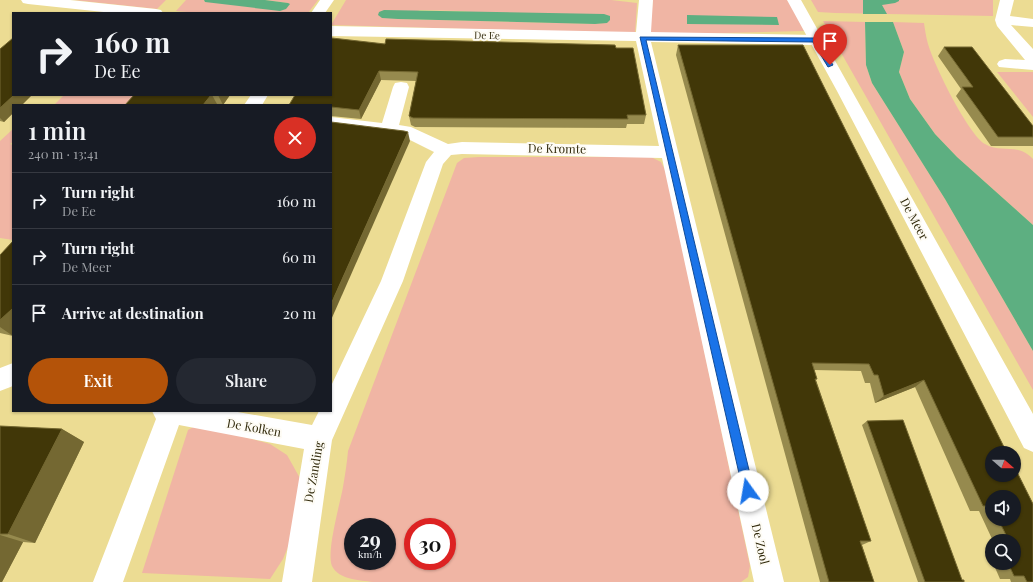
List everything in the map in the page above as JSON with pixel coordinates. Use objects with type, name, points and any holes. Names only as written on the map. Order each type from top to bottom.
[{"type":"street","points":[[28,0],[158,10]]},
{"type":"street","points":[[319,12],[327,0]]},
{"type":"street","points":[[643,38],[646,0]]},
{"type":"street","name":"De Meer","points":[[794,0],[815,40],[845,91],[1033,439]]},
{"type":"street","points":[[1007,0],[1002,20],[1004,26],[1033,59]]},
{"type":"street","points":[[1002,20],[1033,23]]},
{"type":"street","name":"De Ee","points":[[332,31],[815,40]]},
{"type":"street","name":"De Zool","points":[[643,38],[668,152],[769,582]]},
{"type":"street","points":[[1005,64],[1033,65]]},
{"type":"street","points":[[389,130],[401,87]]},
{"type":"street","points":[[332,123],[405,131],[446,150]]},
{"type":"street","name":"De Kromte","points":[[446,150],[462,148],[668,152]]},
{"type":"street","name":"De Zanding","points":[[332,412],[392,281],[435,162],[446,150]]},
{"type":"street","points":[[0,380],[12,374]]},
{"type":"street","points":[[108,582],[168,412]]},
{"type":"street","name":"De Kolken","points":[[168,412],[319,440]]},
{"type":"street","name":"De Zanding","points":[[297,582],[319,440],[332,412]]},
{"type":"shaded area","points":[[74,0],[166,0],[157,9]]},
{"type":"shaded area","points":[[186,0],[204,0],[205,2],[288,3],[265,0],[318,0],[309,12],[176,11]]},
{"type":"shaded area","points":[[204,0],[265,0],[290,4],[286,9],[280,11],[205,2]]},
{"type":"shaded area","points":[[346,0],[611,0],[637,3],[635,34],[332,25],[332,23]],"holes":[[[420,10],[460,11],[603,24],[398,19]]]},
{"type":"shaded area","points":[[653,0],[787,0],[791,4],[804,31],[649,35]]},
{"type":"shaded area","points":[[811,0],[993,0],[993,16],[818,12]]},
{"type":"shaded area","points":[[863,0],[899,1],[882,5],[887,14],[863,14]]},
{"type":"shaded area","points":[[384,10],[604,14],[610,16],[610,20],[607,23],[595,24],[398,19],[382,18],[378,15],[379,12]]},
{"type":"shaded area","points":[[687,15],[777,17],[779,25],[687,24]]},
{"type":"shaded area","points":[[823,21],[865,22],[866,65],[872,83],[945,199],[1033,351],[1033,390]]},
{"type":"shaded area","points":[[865,22],[893,22],[904,52],[899,72],[910,99],[935,134],[957,157],[1033,225],[1033,351],[945,199],[872,83],[866,65]]},
{"type":"shaded area","points":[[893,22],[924,23],[931,54],[944,82],[961,114],[978,138],[991,147],[1015,149],[1027,154],[1033,159],[1033,225],[957,157],[935,134],[910,99],[899,72],[904,52]]},
{"type":"shaded area","points":[[997,72],[1033,72],[1033,117]]},
{"type":"shaded area","points":[[63,96],[149,96],[142,104],[55,104]]},
{"type":"shaded area","points":[[12,130],[12,143],[10,144],[12,145],[12,240],[0,238],[0,141]]},
{"type":"shaded area","points":[[479,157],[651,157],[661,162],[666,172],[750,566],[748,577],[741,582],[373,582],[345,577],[335,571],[332,566],[331,559],[332,539],[343,487],[348,451],[457,163],[464,158]]},
{"type":"shaded area","points":[[195,426],[212,428],[270,444],[287,455],[301,480],[292,537],[283,559],[270,579],[142,573],[188,430]]},
{"type":"building","points":[[332,38],[385,44],[386,39],[615,45],[616,48],[633,48],[646,115],[627,115],[628,119],[413,118],[409,116],[418,72],[379,71],[359,110],[332,107],[332,104],[290,104],[294,96],[332,96]]},
{"type":"building","points":[[12,39],[13,96],[0,108],[0,49]]},
{"type":"building","points":[[678,45],[803,45],[1004,446],[985,446],[985,482],[1021,482],[1021,480],[1033,504],[1033,582],[1027,582],[1024,576],[1014,576],[1011,570],[1021,570],[1021,534],[1006,534],[1002,526],[1021,526],[1021,490],[985,490],[985,506],[983,506],[924,380],[884,396],[878,375],[874,375],[869,364],[812,363],[817,379],[815,379],[871,541],[860,541],[874,582],[829,582]]},
{"type":"building","points":[[944,47],[972,47],[1033,126],[1033,137],[998,137],[962,87],[973,87]]},
{"type":"building","points":[[133,96],[210,96],[204,104],[126,104]]},
{"type":"building","points":[[332,122],[408,132],[332,302]]},
{"type":"building","points":[[12,242],[12,309],[0,320],[0,255]]},
{"type":"building","points":[[903,420],[964,582],[925,582],[867,421]]},
{"type":"building","points":[[0,426],[62,429],[8,534],[0,534]]},
{"type":"route","points":[[748,491],[668,152],[643,38],[815,40],[830,65]]}]
